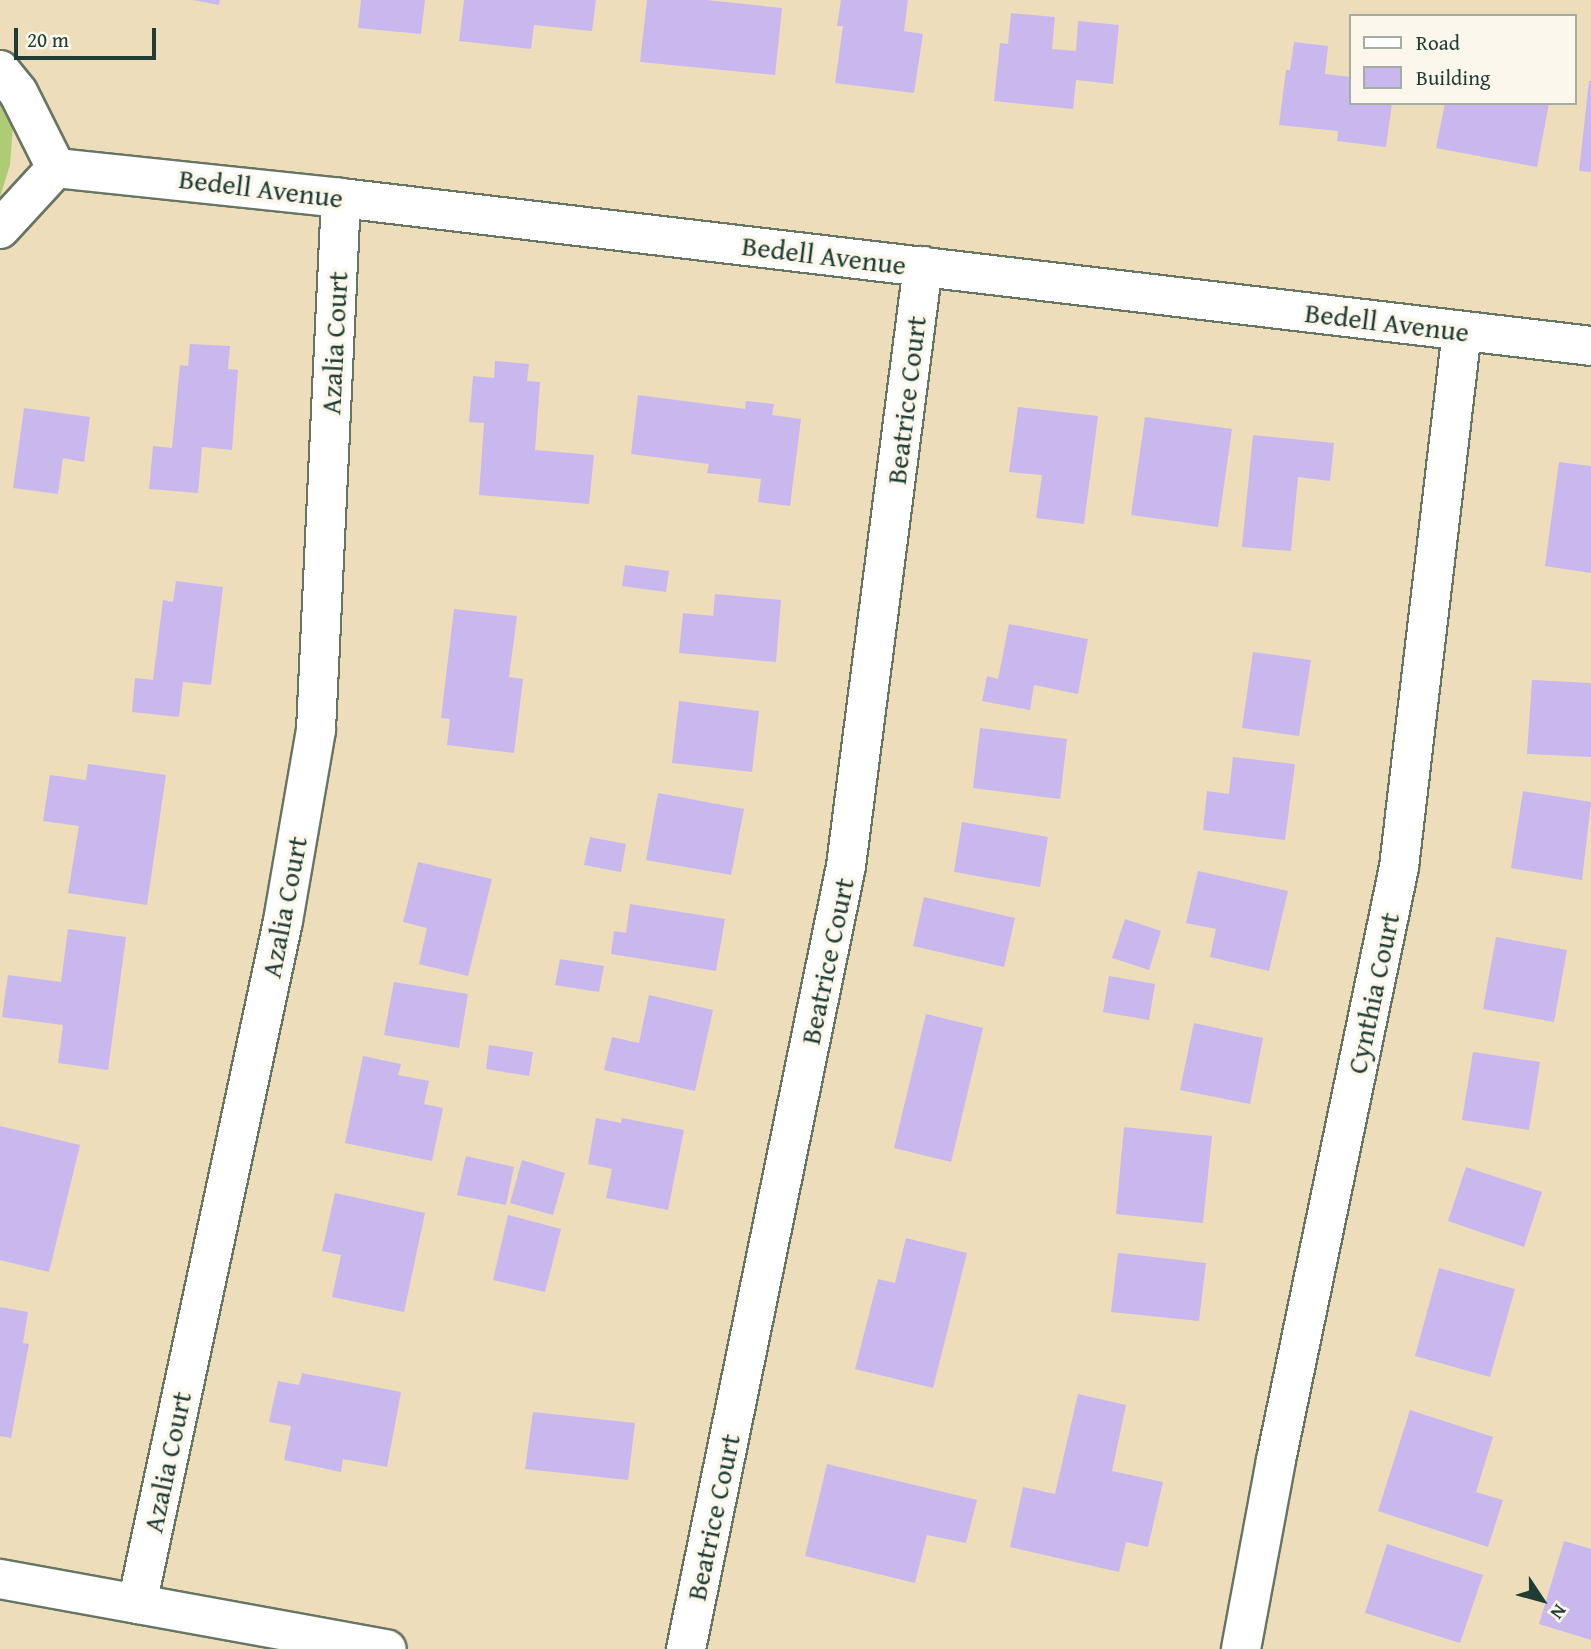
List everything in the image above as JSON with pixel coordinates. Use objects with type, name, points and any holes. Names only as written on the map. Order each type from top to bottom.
[{"type":"street","points":[[0,69],[18,92],[57,168],[0,229]]},
{"type":"street","name":"Bedell Avenue","points":[[57,168],[341,198],[1591,346]]},
{"type":"street","name":"Azalia Court","points":[[137,1604],[283,921],[316,730],[341,198]]},
{"type":"street","name":"Beatrice Court","points":[[686,1649],[846,866],[923,267]]},
{"type":"street","name":"Cynthia Court","points":[[1241,1649],[1276,1460],[1399,867],[1462,331]]},
{"type":"street","points":[[0,1579],[387,1649]]},
{"type":"green space","points":[[0,85],[14,112],[10,165],[0,197]]},
{"type":"building","points":[[193,0],[220,0],[219,5]]},
{"type":"building","points":[[361,0],[425,0],[421,34],[358,28]]},
{"type":"building","points":[[464,0],[596,0],[592,31],[534,25],[531,49],[459,41]]},
{"type":"building","points":[[647,0],[706,0],[782,8],[775,75],[640,62]]},
{"type":"building","points":[[841,0],[908,0],[904,31],[923,34],[914,93],[835,83],[843,26],[837,26]]},
{"type":"building","points":[[1011,13],[1055,17],[1052,49],[1076,51],[1078,21],[1119,25],[1113,84],[1076,80],[1073,109],[994,101],[1000,43],[1008,44]]},
{"type":"building","points":[[1294,42],[1328,46],[1325,74],[1350,77],[1350,105],[1392,105],[1386,147],[1337,141],[1338,131],[1279,125],[1286,70],[1290,70]]},
{"type":"building","points":[[1591,81],[1591,172],[1579,171]]},
{"type":"building","points":[[1445,105],[1549,105],[1537,167],[1436,148]]},
{"type":"building","points":[[190,344],[230,346],[228,369],[238,370],[232,450],[202,447],[198,493],[149,489],[153,446],[172,448],[180,365],[188,366]]},
{"type":"building","points":[[495,361],[529,364],[527,381],[540,382],[535,450],[594,455],[589,504],[479,495],[484,423],[469,422],[473,376],[494,378]]},
{"type":"building","points":[[638,395],[745,409],[746,401],[774,404],[772,415],[801,419],[790,506],[758,502],[761,479],[707,473],[709,464],[631,454]]},
{"type":"building","points":[[1018,407],[1098,416],[1084,524],[1036,518],[1042,475],[1009,472]]},
{"type":"building","points":[[24,408],[90,417],[84,462],[63,458],[58,494],[13,488]]},
{"type":"building","points":[[1145,417],[1232,429],[1218,527],[1131,515]]},
{"type":"building","points":[[1253,435],[1334,443],[1330,481],[1298,477],[1291,551],[1242,547]]},
{"type":"building","points":[[1559,462],[1591,466],[1591,573],[1545,566]]},
{"type":"building","points":[[625,565],[669,571],[666,592],[622,586]]},
{"type":"building","points":[[176,581],[223,587],[211,685],[183,682],[179,717],[132,712],[135,678],[153,680],[163,600],[173,602]]},
{"type":"building","points":[[715,594],[781,600],[776,662],[679,653],[683,613],[713,616]]},
{"type":"building","points":[[454,609],[517,616],[509,677],[523,679],[514,753],[447,745],[450,719],[441,718]]},
{"type":"building","points":[[1009,624],[1088,639],[1078,694],[1034,685],[1030,710],[982,701],[987,676],[998,679]]},
{"type":"building","points":[[1253,652],[1311,660],[1299,736],[1242,728]]},
{"type":"building","points":[[1532,680],[1591,683],[1591,757],[1527,754]]},
{"type":"building","points":[[679,701],[759,711],[752,772],[672,763]]},
{"type":"building","points":[[980,728],[1067,739],[1060,799],[973,788]]},
{"type":"building","points":[[1233,757],[1295,764],[1285,840],[1203,830],[1207,791],[1229,794]]},
{"type":"building","points":[[88,764],[166,775],[147,905],[68,893],[79,826],[43,821],[50,775],[86,780]]},
{"type":"building","points":[[1523,791],[1591,802],[1582,880],[1511,868]]},
{"type":"building","points":[[658,793],[744,809],[731,875],[646,860]]},
{"type":"building","points":[[962,822],[1048,837],[1040,887],[954,872]]},
{"type":"building","points":[[590,837],[626,844],[621,872],[584,865]]},
{"type":"building","points":[[418,862],[492,879],[468,976],[419,964],[427,928],[403,922]]},
{"type":"building","points":[[1198,871],[1288,891],[1269,971],[1210,957],[1216,929],[1186,923]]},
{"type":"building","points":[[924,897],[1015,918],[1004,967],[913,946]]},
{"type":"building","points":[[630,904],[725,919],[716,971],[611,954],[614,931],[626,933]]},
{"type":"building","points":[[1125,919],[1161,931],[1149,970],[1112,958]]},
{"type":"building","points":[[68,929],[126,937],[108,1070],[58,1063],[63,1025],[2,1017],[8,975],[61,982]]},
{"type":"building","points":[[1496,937],[1567,950],[1554,1022],[1483,1009]]},
{"type":"building","points":[[560,959],[604,966],[599,992],[555,985]]},
{"type":"building","points":[[1109,976],[1155,984],[1149,1020],[1103,1012]]},
{"type":"building","points":[[394,982],[468,994],[459,1048],[384,1035]]},
{"type":"building","points":[[649,995],[713,1010],[695,1091],[604,1070],[612,1037],[639,1043]]},
{"type":"building","points":[[926,1014],[983,1028],[951,1162],[894,1148]]},
{"type":"building","points":[[1194,1023],[1263,1038],[1250,1104],[1180,1090]]},
{"type":"building","points":[[489,1045],[533,1052],[529,1076],[486,1069]]},
{"type":"building","points":[[1473,1052],[1540,1062],[1529,1130],[1462,1120]]},
{"type":"building","points":[[363,1056],[401,1064],[398,1075],[429,1081],[424,1104],[443,1108],[432,1161],[345,1143]]},
{"type":"building","points":[[596,1118],[621,1123],[622,1118],[684,1130],[668,1210],[606,1198],[612,1169],[588,1164]]},
{"type":"building","points":[[0,1126],[80,1145],[49,1272],[0,1260]]},
{"type":"building","points":[[1124,1127],[1212,1136],[1203,1223],[1116,1214]]},
{"type":"building","points":[[466,1156],[514,1167],[506,1205],[457,1195]]},
{"type":"building","points":[[522,1160],[565,1173],[553,1215],[510,1203]]},
{"type":"building","points":[[1466,1167],[1542,1192],[1524,1247],[1448,1221]]},
{"type":"building","points":[[335,1193],[425,1213],[404,1312],[332,1297],[341,1255],[322,1251]]},
{"type":"building","points":[[508,1215],[561,1229],[545,1292],[493,1280]]},
{"type":"building","points":[[906,1238],[967,1253],[933,1388],[855,1369],[878,1279],[895,1283]]},
{"type":"building","points":[[1118,1253],[1206,1263],[1199,1321],[1111,1312]]},
{"type":"building","points":[[1439,1268],[1515,1289],[1490,1377],[1415,1356]]},
{"type":"building","points":[[0,1307],[28,1312],[23,1343],[29,1344],[11,1438],[0,1436]]},
{"type":"building","points":[[302,1373],[401,1392],[387,1467],[343,1459],[341,1472],[284,1460],[291,1426],[269,1422],[278,1381],[299,1385]]},
{"type":"building","points":[[1078,1394],[1126,1405],[1112,1471],[1163,1482],[1148,1547],[1126,1542],[1119,1572],[1010,1547],[1023,1487],[1055,1494]]},
{"type":"building","points":[[1410,1410],[1493,1437],[1476,1492],[1503,1500],[1488,1547],[1378,1511]]},
{"type":"building","points":[[533,1412],[635,1423],[628,1480],[525,1469]]},
{"type":"building","points":[[827,1464],[977,1500],[966,1543],[927,1535],[915,1583],[805,1556]]},
{"type":"building","points":[[1564,1541],[1591,1549],[1591,1640],[1539,1624]]},
{"type":"building","points":[[1387,1544],[1483,1575],[1460,1643],[1365,1613]]}]
